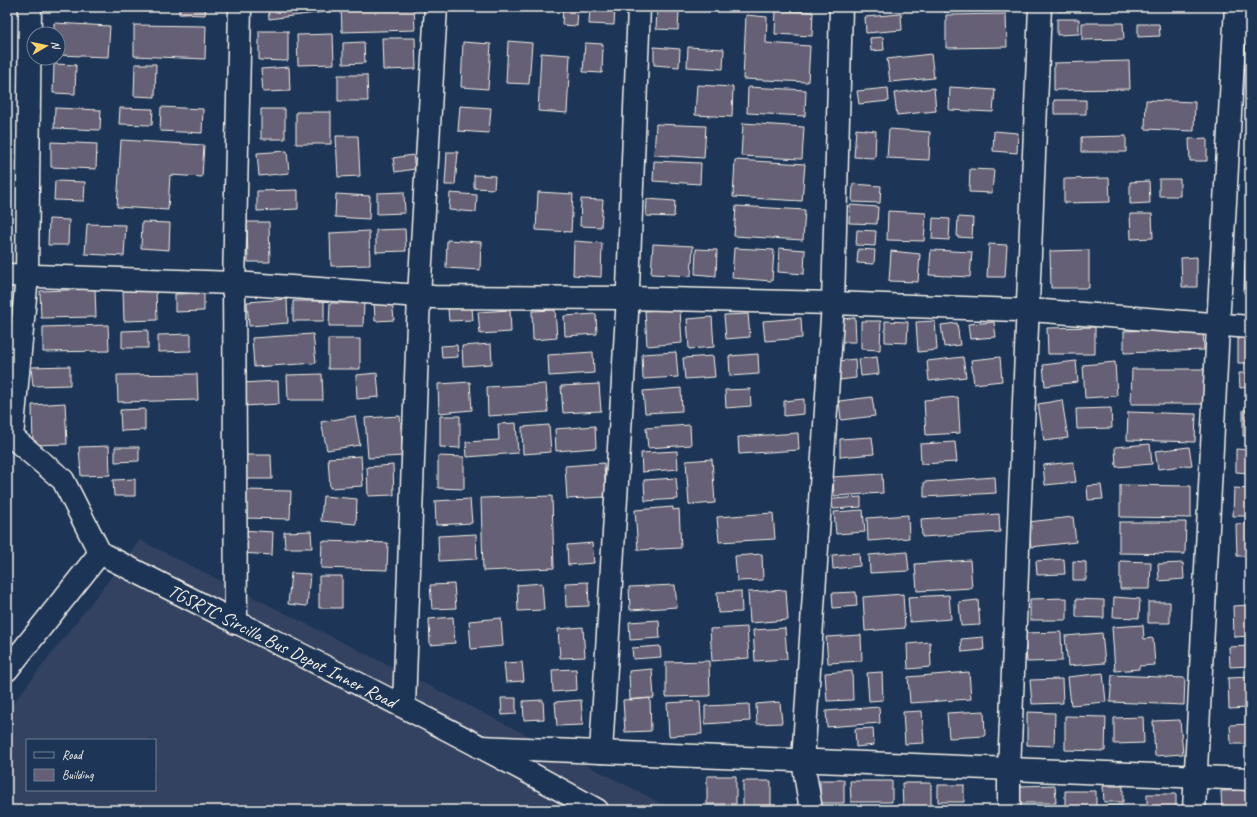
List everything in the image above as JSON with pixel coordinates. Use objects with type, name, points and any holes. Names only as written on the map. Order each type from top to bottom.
[{"type":"street","points":[[7,670],[100,553],[63,480],[12,437],[17,275],[30,7]]},
{"type":"street","points":[[236,622],[234,282],[240,7]]},
{"type":"street","points":[[404,706],[419,296],[436,7]]},
{"type":"street","points":[[601,752],[628,298],[639,7]]},
{"type":"street","points":[[811,810],[803,761],[833,303],[842,7]]},
{"type":"street","points":[[1009,810],[1009,770],[1040,7]]},
{"type":"street","points":[[1194,810],[1218,326],[1236,7]]},
{"type":"street","points":[[17,275],[234,282],[434,297],[628,298],[833,303],[1027,311],[1218,326],[1250,327]]},
{"type":"street","name":"TGSRTC Sircilla Bus Depot Inner Road","points":[[100,553],[404,706],[597,810]]},
{"type":"street","points":[[480,747],[1196,778],[1250,779]]},
{"type":"shaded area","points":[[140,540],[638,791],[672,810],[7,810],[7,711]]},
{"type":"building","points":[[179,7],[206,7],[205,15],[179,14]]},
{"type":"building","points":[[268,7],[323,7],[324,12],[269,19]]},
{"type":"building","points":[[341,7],[414,7],[415,30],[342,32]]},
{"type":"building","points":[[563,7],[578,7],[577,26],[562,25]]},
{"type":"building","points":[[590,7],[615,7],[614,25],[589,24]]},
{"type":"building","points":[[867,7],[889,7],[868,10]]},
{"type":"building","points":[[944,7],[984,7],[984,11],[944,12]]},
{"type":"building","points":[[1058,7],[1086,7],[1086,10],[1058,11]]},
{"type":"building","points":[[657,10],[679,11],[678,30],[656,29]]},
{"type":"building","points":[[776,10],[813,12],[812,36],[775,34]]},
{"type":"building","points":[[901,14],[902,30],[866,33],[865,17]]},
{"type":"building","points":[[1006,14],[1007,47],[946,48],[946,15]]},
{"type":"building","points":[[746,15],[767,17],[766,43],[810,46],[808,82],[743,79]]},
{"type":"building","points":[[7,18],[10,18],[9,33],[7,33]]},
{"type":"building","points":[[1057,19],[1079,19],[1079,34],[1057,35]]},
{"type":"building","points":[[54,23],[110,26],[108,57],[66,55],[66,26],[54,26]]},
{"type":"building","points":[[1082,23],[1123,23],[1124,39],[1082,40]]},
{"type":"building","points":[[1138,24],[1159,24],[1160,36],[1138,37]]},
{"type":"building","points":[[134,25],[206,26],[205,59],[134,56]]},
{"type":"building","points":[[259,31],[288,31],[288,61],[259,60]]},
{"type":"building","points":[[333,34],[334,64],[298,65],[297,35]]},
{"type":"building","points":[[883,37],[884,50],[871,51],[870,38]]},
{"type":"building","points":[[382,38],[415,38],[416,69],[383,70]]},
{"type":"building","points":[[508,41],[532,43],[529,84],[506,83]]},
{"type":"building","points":[[364,42],[365,63],[343,64],[343,43]]},
{"type":"building","points":[[463,42],[491,44],[488,89],[461,87]]},
{"type":"building","points":[[585,43],[603,44],[602,73],[583,72]]},
{"type":"building","points":[[654,47],[680,49],[679,67],[654,65]]},
{"type":"building","points":[[688,47],[724,49],[723,69],[687,67]]},
{"type":"building","points":[[541,53],[570,55],[567,113],[538,111]]},
{"type":"building","points":[[931,54],[934,78],[890,82],[887,59]]},
{"type":"building","points":[[1129,61],[1130,89],[1054,90],[1054,63]]},
{"type":"building","points":[[135,64],[156,64],[155,97],[134,96]]},
{"type":"building","points":[[76,65],[75,94],[53,93],[54,66]]},
{"type":"building","points":[[289,67],[290,91],[263,92],[261,69]]},
{"type":"building","points":[[338,75],[367,75],[368,101],[338,101]]},
{"type":"building","points":[[697,85],[733,87],[732,117],[695,115]]},
{"type":"building","points":[[748,87],[806,90],[805,116],[747,113]]},
{"type":"building","points":[[950,87],[995,90],[993,112],[949,110]]},
{"type":"building","points":[[888,88],[889,101],[859,104],[857,91]]},
{"type":"building","points":[[934,88],[936,111],[897,115],[894,93]]},
{"type":"building","points":[[1054,100],[1086,100],[1086,114],[1054,114]]},
{"type":"building","points":[[1146,100],[1195,102],[1194,131],[1145,129]]},
{"type":"building","points":[[460,106],[491,108],[489,133],[458,131]]},
{"type":"building","points":[[161,107],[203,109],[202,133],[160,131]]},
{"type":"building","points":[[55,108],[101,110],[100,130],[54,128]]},
{"type":"building","points":[[120,108],[153,109],[152,125],[119,124]]},
{"type":"building","points":[[261,109],[285,109],[285,139],[261,139]]},
{"type":"building","points":[[296,112],[331,112],[331,144],[296,144]]},
{"type":"building","points":[[743,123],[804,127],[802,159],[741,156]]},
{"type":"building","points":[[656,124],[706,126],[704,158],[654,155]]},
{"type":"building","points":[[856,129],[876,131],[875,158],[854,157]]},
{"type":"building","points":[[889,129],[930,132],[929,160],[887,158]]},
{"type":"building","points":[[994,131],[1018,133],[1017,153],[993,151]]},
{"type":"building","points":[[336,136],[358,136],[360,176],[338,177]]},
{"type":"building","points":[[1126,136],[1126,152],[1081,152],[1081,137]]},
{"type":"building","points":[[1207,138],[1207,161],[1190,161],[1189,139]]},
{"type":"building","points":[[121,140],[204,145],[202,177],[170,175],[168,210],[117,207]]},
{"type":"building","points":[[7,142],[9,142],[7,164]]},
{"type":"building","points":[[51,142],[97,144],[96,169],[51,167]]},
{"type":"building","points":[[287,151],[289,173],[259,176],[257,153]]},
{"type":"building","points":[[447,152],[458,152],[455,185],[445,185]]},
{"type":"building","points":[[413,155],[415,169],[395,172],[393,158]]},
{"type":"building","points":[[735,160],[805,164],[802,201],[733,197]]},
{"type":"building","points":[[654,161],[701,163],[700,184],[653,181]]},
{"type":"building","points":[[970,169],[994,170],[992,193],[969,192]]},
{"type":"building","points":[[474,175],[495,176],[494,189],[474,188]]},
{"type":"building","points":[[1109,178],[1110,202],[1064,203],[1064,179]]},
{"type":"building","points":[[1159,179],[1180,179],[1180,196],[1159,196]]},
{"type":"building","points":[[1247,180],[1250,180],[1250,209],[1248,209]]},
{"type":"building","points":[[55,181],[85,182],[84,201],[54,200]]},
{"type":"building","points":[[1149,181],[1150,203],[1130,204],[1130,182]]},
{"type":"building","points":[[853,184],[881,186],[880,203],[852,202]]},
{"type":"building","points":[[298,190],[298,209],[257,211],[257,191]]},
{"type":"building","points":[[404,192],[405,213],[377,214],[377,193]]},
{"type":"building","points":[[538,192],[573,194],[571,232],[536,230]]},
{"type":"building","points":[[450,193],[477,195],[476,212],[449,210]]},
{"type":"building","points":[[336,194],[370,196],[369,219],[335,217]]},
{"type":"building","points":[[581,199],[603,200],[601,227],[580,226]]},
{"type":"building","points":[[647,199],[675,201],[674,217],[646,216]]},
{"type":"building","points":[[850,205],[878,207],[877,224],[849,223]]},
{"type":"building","points":[[736,206],[805,210],[803,240],[734,236]]},
{"type":"building","points":[[888,211],[926,213],[924,241],[887,240]]},
{"type":"building","points":[[1130,214],[1152,214],[1153,238],[1131,239]]},
{"type":"building","points":[[958,217],[973,218],[972,238],[957,237]]},
{"type":"building","points":[[933,218],[950,219],[949,240],[932,239]]},
{"type":"building","points":[[49,219],[69,220],[68,245],[48,245]]},
{"type":"building","points":[[142,222],[170,223],[169,250],[141,248]]},
{"type":"building","points":[[247,222],[269,222],[270,262],[248,262]]},
{"type":"building","points":[[87,224],[126,225],[124,256],[85,254]]},
{"type":"building","points":[[405,229],[406,251],[376,252],[376,230]]},
{"type":"building","points":[[857,230],[876,231],[875,246],[856,245]]},
{"type":"building","points":[[369,231],[370,265],[331,266],[330,233]]},
{"type":"building","points":[[447,240],[481,242],[480,270],[446,268]]},
{"type":"building","points":[[574,241],[602,243],[601,277],[573,275]]},
{"type":"building","points":[[653,244],[693,246],[691,276],[651,274]]},
{"type":"building","points":[[989,244],[1007,245],[1005,277],[987,277]]},
{"type":"building","points":[[734,248],[774,250],[772,281],[732,278]]},
{"type":"building","points":[[779,248],[805,250],[804,274],[778,272]]},
{"type":"building","points":[[696,249],[717,250],[716,276],[695,274]]},
{"type":"building","points":[[858,249],[875,250],[874,264],[857,263]]},
{"type":"building","points":[[931,250],[972,252],[970,277],[929,275]]},
{"type":"building","points":[[1089,250],[1089,288],[1051,288],[1050,251]]},
{"type":"building","points":[[891,251],[920,254],[918,282],[889,281]]},
{"type":"building","points":[[1197,257],[1197,287],[1182,287],[1181,258]]},
{"type":"building","points":[[1245,260],[1250,260],[1250,293],[1244,293]]},
{"type":"building","points":[[95,289],[96,317],[41,318],[40,291]]},
{"type":"building","points":[[156,289],[157,320],[124,321],[123,290]]},
{"type":"building","points":[[204,293],[204,311],[175,312],[175,294]]},
{"type":"building","points":[[287,299],[288,323],[249,326],[247,302]]},
{"type":"building","points":[[392,300],[394,320],[375,321],[374,301]]},
{"type":"building","points":[[293,301],[324,301],[324,321],[293,321]]},
{"type":"building","points":[[330,303],[364,303],[363,326],[329,326]]},
{"type":"building","points":[[472,308],[473,320],[449,321],[448,309]]},
{"type":"building","points":[[680,309],[682,343],[647,346],[645,311]]},
{"type":"building","points":[[510,310],[511,332],[480,334],[478,312]]},
{"type":"building","points":[[555,310],[557,338],[533,340],[532,311]]},
{"type":"building","points":[[596,314],[597,334],[565,336],[564,316]]},
{"type":"building","points":[[748,314],[750,337],[726,339],[724,315]]},
{"type":"building","points":[[712,317],[714,347],[689,349],[687,319]]},
{"type":"building","points":[[801,318],[802,338],[765,341],[763,321]]},
{"type":"building","points":[[855,318],[856,342],[839,342],[838,319]]},
{"type":"building","points":[[861,321],[881,321],[880,350],[861,349]]},
{"type":"building","points":[[885,321],[908,322],[907,343],[885,342]]},
{"type":"building","points":[[935,321],[937,350],[918,352],[916,322]]},
{"type":"building","points":[[994,322],[996,337],[970,339],[968,324]]},
{"type":"building","points":[[957,323],[960,345],[944,347],[941,325]]},
{"type":"building","points":[[108,325],[109,351],[43,352],[43,327]]},
{"type":"building","points":[[1095,327],[1095,354],[1048,354],[1047,328]]},
{"type":"building","points":[[1203,328],[1204,350],[1124,353],[1124,331]]},
{"type":"building","points":[[148,330],[148,348],[122,348],[122,331]]},
{"type":"building","points":[[191,334],[191,351],[158,352],[158,335]]},
{"type":"building","points":[[313,334],[316,363],[254,367],[252,338]]},
{"type":"building","points":[[1238,338],[1250,338],[1250,363],[1238,363]]},
{"type":"building","points":[[328,339],[360,339],[360,369],[328,369]]},
{"type":"building","points":[[491,344],[492,364],[463,366],[462,346]]},
{"type":"building","points":[[457,345],[458,357],[442,358],[441,346]]},
{"type":"building","points":[[593,352],[594,373],[549,376],[548,355]]},
{"type":"building","points":[[676,352],[678,377],[643,379],[642,354]]},
{"type":"building","points":[[758,354],[759,374],[730,376],[729,356]]},
{"type":"building","points":[[713,356],[715,377],[685,379],[683,358]]},
{"type":"building","points":[[877,357],[879,374],[861,376],[859,359]]},
{"type":"building","points":[[963,357],[966,377],[929,381],[927,361]]},
{"type":"building","points":[[1000,357],[1002,381],[974,384],[971,360]]},
{"type":"building","points":[[855,359],[856,378],[840,380],[838,361]]},
{"type":"building","points":[[1076,361],[1078,382],[1045,386],[1043,365]]},
{"type":"building","points":[[1115,362],[1117,396],[1085,398],[1083,365]]},
{"type":"building","points":[[70,366],[70,385],[33,386],[31,367]]},
{"type":"building","points":[[1132,369],[1204,369],[1204,404],[1131,404]]},
{"type":"building","points":[[377,373],[379,397],[357,399],[356,375]]},
{"type":"building","points":[[1239,373],[1250,373],[1250,387],[1240,388]]},
{"type":"building","points":[[197,374],[198,400],[118,402],[117,375]]},
{"type":"building","points":[[322,374],[323,400],[288,400],[287,375]]},
{"type":"building","points":[[278,381],[279,404],[243,406],[241,383]]},
{"type":"building","points":[[470,382],[472,410],[439,413],[438,384]]},
{"type":"building","points":[[546,384],[548,412],[488,416],[487,387]]},
{"type":"building","points":[[599,384],[601,411],[563,413],[561,386]]},
{"type":"building","points":[[681,388],[682,411],[645,413],[643,391]]},
{"type":"building","points":[[750,389],[751,406],[726,408],[725,390]]},
{"type":"building","points":[[872,397],[875,416],[841,420],[839,401]]},
{"type":"building","points":[[958,397],[960,433],[926,435],[924,400]]},
{"type":"building","points":[[804,399],[804,414],[784,416],[784,401]]},
{"type":"building","points":[[1062,400],[1068,438],[1044,441],[1038,404]]},
{"type":"building","points":[[65,403],[67,444],[33,445],[32,405]]},
{"type":"building","points":[[1111,408],[1112,428],[1077,429],[1076,409]]},
{"type":"building","points":[[145,409],[145,430],[121,431],[120,410]]},
{"type":"building","points":[[1243,410],[1250,410],[1250,436],[1243,436]]},
{"type":"building","points":[[1128,412],[1196,414],[1195,442],[1127,440]]},
{"type":"building","points":[[355,416],[360,445],[327,450],[321,422]]},
{"type":"building","points":[[400,416],[403,456],[368,458],[365,418]]},
{"type":"building","points":[[440,416],[460,416],[460,448],[440,447]]},
{"type":"building","points":[[516,423],[518,453],[467,457],[466,442],[499,440],[498,424]]},
{"type":"building","points":[[549,425],[551,452],[523,454],[522,427]]},
{"type":"building","points":[[690,425],[691,445],[648,448],[646,428]]},
{"type":"building","points":[[595,426],[596,448],[556,451],[555,429]]},
{"type":"building","points":[[798,433],[799,450],[739,454],[738,437]]},
{"type":"building","points":[[872,437],[874,454],[840,457],[840,439]]},
{"type":"building","points":[[955,442],[957,462],[921,464],[920,444]]},
{"type":"building","points":[[1150,444],[1152,464],[1116,467],[1115,447]]},
{"type":"building","points":[[109,446],[110,475],[81,476],[79,447]]},
{"type":"building","points":[[115,447],[139,447],[139,461],[115,462]]},
{"type":"building","points":[[1189,447],[1192,465],[1158,469],[1155,451]]},
{"type":"building","points":[[1236,449],[1250,450],[1250,473],[1236,472]]},
{"type":"building","points":[[677,451],[678,469],[642,472],[641,453]]},
{"type":"building","points":[[242,455],[271,455],[272,479],[242,479]]},
{"type":"building","points":[[361,456],[363,486],[330,488],[328,458]]},
{"type":"building","points":[[438,456],[464,457],[464,489],[438,488]]},
{"type":"building","points":[[712,459],[715,503],[689,505],[686,461]]},
{"type":"building","points":[[1073,462],[1076,482],[1045,485],[1043,465]]},
{"type":"building","points":[[604,463],[606,497],[567,499],[565,466]]},
{"type":"building","points":[[393,465],[394,495],[368,496],[367,467]]},
{"type":"building","points":[[882,474],[883,493],[834,496],[833,477]]},
{"type":"building","points":[[995,477],[996,493],[924,497],[924,482]]},
{"type":"building","points":[[676,478],[678,499],[645,501],[644,480]]},
{"type":"building","points":[[135,479],[135,496],[114,496],[113,480]]},
{"type":"building","points":[[1101,485],[1103,499],[1088,500],[1087,486]]},
{"type":"building","points":[[1120,485],[1191,486],[1191,518],[1120,517]]},
{"type":"building","points":[[1234,488],[1250,489],[1250,516],[1233,516]]},
{"type":"building","points":[[244,490],[291,491],[290,519],[243,518]]},
{"type":"building","points":[[323,496],[357,499],[356,524],[321,521]]},
{"type":"building","points":[[552,496],[554,568],[483,571],[481,498]]},
{"type":"building","points":[[861,497],[861,507],[833,509],[832,499]]},
{"type":"building","points":[[470,499],[472,523],[436,525],[435,501]]},
{"type":"building","points":[[673,507],[673,510],[679,509],[681,548],[638,550],[635,510]]},
{"type":"building","points":[[863,510],[865,532],[836,534],[834,512]]},
{"type":"building","points":[[773,513],[775,539],[719,542],[717,517]]},
{"type":"building","points":[[999,514],[1000,532],[922,537],[921,519]]},
{"type":"building","points":[[908,515],[909,538],[868,541],[867,518]]},
{"type":"building","points":[[1073,517],[1076,542],[1031,547],[1028,522]]},
{"type":"building","points":[[1119,522],[1186,522],[1185,554],[1119,553]]},
{"type":"building","points":[[1250,523],[1250,577],[1249,556],[1237,556],[1236,524]]},
{"type":"building","points":[[241,530],[273,532],[272,555],[240,553]]},
{"type":"building","points":[[311,531],[312,548],[285,548],[284,532]]},
{"type":"building","points":[[476,534],[477,559],[439,561],[438,536]]},
{"type":"building","points":[[322,541],[388,543],[387,570],[321,568]]},
{"type":"building","points":[[592,543],[594,563],[568,565],[567,545]]},
{"type":"building","points":[[907,552],[909,571],[870,573],[869,555]]},
{"type":"building","points":[[859,553],[860,566],[833,569],[832,555]]},
{"type":"building","points":[[762,554],[763,580],[737,581],[735,556]]},
{"type":"building","points":[[1064,559],[1065,574],[1037,575],[1036,561]]},
{"type":"building","points":[[970,560],[972,588],[917,591],[915,564]]},
{"type":"building","points":[[1073,561],[1086,562],[1086,580],[1073,580]]},
{"type":"building","points":[[1120,561],[1151,562],[1150,589],[1120,589]]},
{"type":"building","points":[[1183,563],[1184,579],[1159,581],[1158,564]]},
{"type":"building","points":[[291,573],[310,574],[307,606],[288,604]]},
{"type":"building","points":[[319,576],[342,576],[342,608],[319,608]]},
{"type":"building","points":[[588,582],[589,606],[566,607],[565,583]]},
{"type":"building","points":[[542,583],[544,610],[518,611],[517,585]]},
{"type":"building","points":[[454,584],[456,608],[432,609],[430,585]]},
{"type":"building","points":[[675,585],[677,607],[630,610],[629,587]]},
{"type":"building","points":[[786,590],[788,620],[750,623],[748,592]]},
{"type":"building","points":[[741,591],[742,612],[718,613],[717,592]]},
{"type":"building","points":[[856,592],[857,606],[833,608],[832,593]]},
{"type":"building","points":[[903,594],[905,628],[865,631],[863,597]]},
{"type":"building","points":[[949,595],[951,619],[910,622],[908,597]]},
{"type":"building","points":[[1114,597],[1140,599],[1139,618],[1113,617]]},
{"type":"building","points":[[1067,598],[1067,620],[1030,620],[1030,599]]},
{"type":"building","points":[[1076,599],[1104,600],[1104,618],[1076,617]]},
{"type":"building","points":[[978,600],[980,625],[961,626],[959,602]]},
{"type":"building","points":[[1148,602],[1170,602],[1170,623],[1148,623]]},
{"type":"building","points":[[1250,605],[1250,636],[1234,637],[1233,606]]},
{"type":"building","points":[[453,617],[455,643],[430,645],[429,619]]},
{"type":"building","points":[[501,618],[503,646],[471,649],[469,621]]},
{"type":"building","points":[[659,620],[660,638],[630,640],[629,622]]},
{"type":"building","points":[[1143,625],[1144,639],[1153,638],[1155,665],[1139,666],[1139,669],[1115,671],[1112,627]]},
{"type":"building","points":[[583,627],[585,657],[560,658],[558,629]]},
{"type":"building","points":[[747,627],[749,658],[712,661],[710,629]]},
{"type":"building","points":[[785,628],[787,659],[755,661],[753,630]]},
{"type":"building","points":[[1061,632],[1062,661],[1027,662],[1025,633]]},
{"type":"building","points":[[1102,633],[1105,663],[1068,666],[1065,636]]},
{"type":"building","points":[[861,635],[862,661],[828,663],[826,637]]},
{"type":"building","points":[[983,637],[984,650],[962,652],[961,639]]},
{"type":"building","points":[[930,642],[931,667],[908,669],[907,644]]},
{"type":"building","points":[[660,646],[661,657],[633,659],[632,648]]},
{"type":"building","points":[[1250,646],[1250,666],[1230,667],[1229,647]]},
{"type":"building","points":[[709,661],[710,696],[666,697],[666,662]]},
{"type":"building","points":[[522,662],[524,681],[506,682],[504,663]]},
{"type":"building","points":[[576,669],[577,690],[553,692],[552,670]]},
{"type":"building","points":[[652,669],[654,698],[630,700],[629,671]]},
{"type":"building","points":[[852,671],[853,700],[827,701],[825,673]]},
{"type":"building","points":[[882,672],[883,700],[869,701],[867,673]]},
{"type":"building","points":[[969,672],[971,699],[910,703],[908,677]]},
{"type":"building","points":[[1103,673],[1106,702],[1071,705],[1068,677]]},
{"type":"building","points":[[1112,675],[1185,678],[1184,705],[1110,702]]},
{"type":"building","points":[[1250,677],[1250,708],[1229,709],[1228,678]]},
{"type":"building","points":[[1062,679],[1063,703],[1032,704],[1030,680]]},
{"type":"building","points":[[501,698],[516,698],[516,714],[502,715]]},
{"type":"building","points":[[650,698],[651,731],[625,732],[623,700]]},
{"type":"building","points":[[543,700],[544,719],[524,720],[523,701]]},
{"type":"building","points":[[581,700],[583,725],[557,726],[555,702]]},
{"type":"building","points":[[700,701],[702,734],[669,736],[667,703]]},
{"type":"building","points":[[780,702],[782,723],[757,724],[756,704]]},
{"type":"building","points":[[749,704],[750,721],[705,724],[705,706]]},
{"type":"building","points":[[879,707],[880,723],[827,727],[826,711]]},
{"type":"building","points":[[922,711],[924,743],[905,744],[903,712]]},
{"type":"building","points":[[984,711],[985,736],[949,738],[947,713]]},
{"type":"building","points":[[1027,712],[1055,713],[1054,746],[1027,745]]},
{"type":"building","points":[[1065,716],[1106,717],[1105,751],[1065,750]]},
{"type":"building","points":[[1143,717],[1144,743],[1114,744],[1114,718]]},
{"type":"building","points":[[1180,720],[1183,754],[1155,756],[1153,721]]},
{"type":"building","points":[[1250,724],[1250,744],[1231,744],[1230,725]]},
{"type":"building","points":[[873,728],[874,745],[856,747],[855,729]]},
{"type":"building","points":[[707,776],[736,776],[736,804],[707,804]]},
{"type":"building","points":[[820,780],[844,780],[844,803],[820,803]]},
{"type":"building","points":[[743,781],[771,781],[771,810],[743,810]]},
{"type":"building","points":[[850,781],[892,781],[892,802],[851,802]]},
{"type":"building","points":[[902,783],[931,783],[931,807],[903,808]]},
{"type":"building","points":[[938,785],[964,785],[964,802],[938,802]]},
{"type":"building","points":[[1055,785],[1056,803],[1019,803],[1019,786]]},
{"type":"building","points":[[1103,786],[1123,786],[1123,802],[1104,802]]},
{"type":"building","points":[[1250,790],[1250,810],[1222,810],[1221,791]]},
{"type":"building","points":[[1065,791],[1096,791],[1096,810],[1065,810]]},
{"type":"building","points":[[1147,794],[1176,794],[1176,810],[1147,810]]},
{"type":"building","points":[[1099,806],[1123,806],[1123,810],[1099,810]]}]
